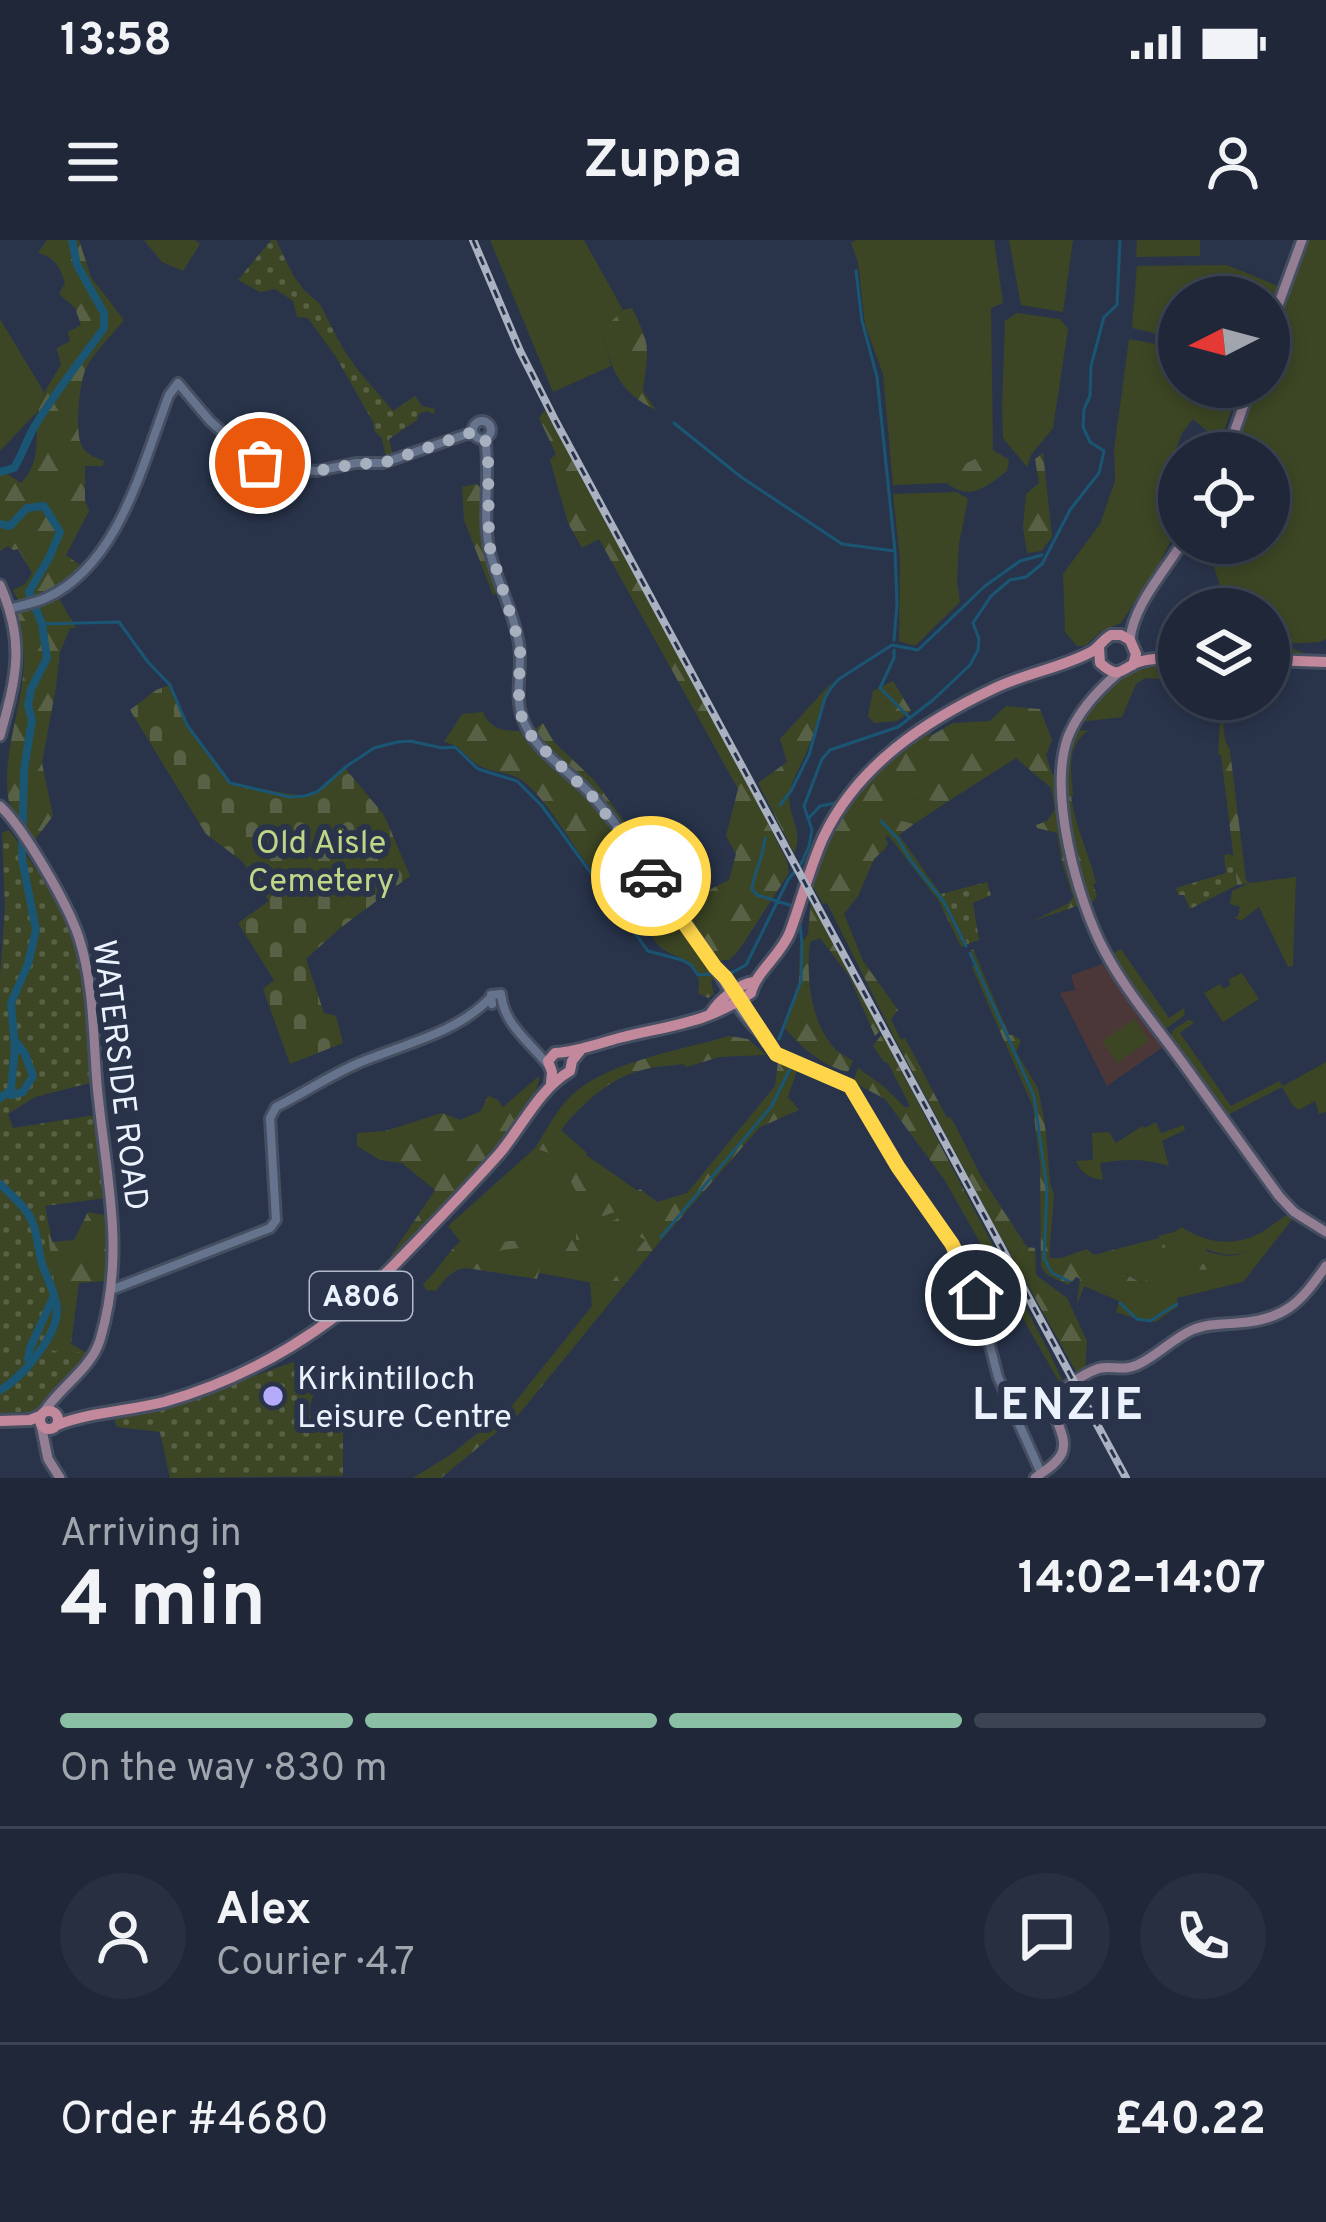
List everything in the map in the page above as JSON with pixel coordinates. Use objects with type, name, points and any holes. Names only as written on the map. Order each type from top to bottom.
[{"type":"main road","points":[[1289,276],[1302,240]]},
{"type":"main road","points":[[1169,564],[1132,628],[1133,664],[1099,689],[1066,743],[1063,765],[1069,845],[1083,908],[1117,972],[1279,1196],[1326,1232]]},
{"type":"main road","points":[[0,585],[17,638],[17,668],[0,736]]},
{"type":"main road","points":[[558,1064],[621,1038],[722,1013],[782,948],[823,838],[868,771],[916,732],[1004,684],[1099,648],[1140,611]]},
{"type":"main road","points":[[1116,634],[1158,655]]},
{"type":"main road","points":[[1099,648],[1099,689]]},
{"type":"main road","points":[[1133,664],[1158,660]]},
{"type":"main road","points":[[1290,661],[1326,662]]},
{"type":"main road","points":[[1067,663],[1102,665],[1118,673]]},
{"type":"main road","name":"WATERSIDE ROAD","points":[[4,814],[67,908],[85,959],[114,1220],[111,1290],[98,1346],[47,1420]]},
{"type":"main road","name":"A806","points":[[0,1421],[84,1416],[161,1402],[250,1369],[312,1334],[396,1263],[500,1153],[558,1064]]},
{"type":"main road","points":[[1038,1476],[1063,1450],[1054,1413],[1057,1398],[1067,1386],[1102,1368],[1136,1366],[1197,1328],[1273,1318],[1300,1301],[1326,1266]]},
{"type":"main road","points":[[47,1420],[48,1459],[59,1478]]},
{"type":"street","points":[[10,609],[58,592],[82,575],[104,548],[178,383],[251,458],[275,469],[316,471],[383,463],[473,432],[477,422],[486,422],[490,429],[485,438],[489,545],[519,642],[518,702],[525,726],[606,813],[776,1054],[850,1086],[898,1167],[952,1244],[976,1295],[998,1377],[1038,1476]]},
{"type":"street","points":[[473,432],[485,438]]},
{"type":"street","points":[[111,1290],[270,1228],[276,1210],[272,1112],[356,1064],[494,1004],[514,1028],[558,1064]]},
{"type":"shaded area","points":[[1103,964],[1163,1047],[1107,1086],[1060,993],[1075,990],[1071,975]]},
{"type":"green space","points":[[47,240],[79,240],[91,277],[124,320],[91,360],[82,382],[79,437],[87,453],[104,461],[103,466],[85,466],[89,511],[66,555],[84,568],[54,590],[76,628],[70,628],[60,652],[42,763],[53,816],[33,842],[9,802],[7,783],[24,655],[13,590],[32,573],[18,549],[8,546],[0,551],[0,469],[21,483],[28,474],[35,457],[40,403],[61,365],[57,348],[70,341],[68,332],[81,325],[75,308],[59,294],[65,283],[59,268],[38,253]]},
{"type":"green space","points":[[144,240],[195,240],[200,244],[183,271],[162,262]]},
{"type":"green space","points":[[271,240],[276,240],[304,290],[320,304],[357,369],[393,411],[415,396],[422,406],[435,409],[434,414],[419,414],[389,439],[393,456],[386,457],[373,422],[308,318],[297,317],[293,301],[275,289],[260,292],[238,280]]},
{"type":"green space","points":[[490,240],[584,240],[623,310],[601,331],[611,366],[553,392]]},
{"type":"green space","points":[[994,240],[1003,303],[991,308],[993,450],[968,463],[947,483],[893,485],[883,374],[865,325],[858,262],[851,243]]},
{"type":"green space","points":[[1009,240],[1073,240],[1063,312],[1021,305]]},
{"type":"green space","points":[[1137,240],[1200,240],[1200,256],[1136,257]]},
{"type":"green space","points":[[1309,240],[1326,240],[1326,639],[1290,644],[1290,588],[1221,588],[1213,564],[1290,564],[1290,432],[1241,432],[1250,408],[1290,408],[1290,293]]},
{"type":"green space","points":[[1227,265],[1254,276],[1158,276],[1158,334],[1132,328],[1137,266]]},
{"type":"green space","points":[[632,308],[647,348],[643,391],[656,410],[618,378],[601,331],[623,310]]},
{"type":"green space","points":[[1017,313],[1060,319],[1068,329],[1053,428],[1027,467],[1003,438],[1005,321]]},
{"type":"green space","points":[[0,319],[44,392],[39,410],[0,451]]},
{"type":"green space","points":[[1129,339],[1158,344],[1158,408],[1232,408],[1224,432],[1208,432],[1193,419],[1183,432],[1158,432],[1159,564],[1121,623],[1103,630],[1085,646],[1077,646],[1065,632],[1063,574],[1100,524],[1115,481],[1114,450]]},
{"type":"green space","points":[[545,410],[787,861],[789,873],[739,950],[713,971],[714,994],[708,998],[698,993],[697,970],[692,964],[656,942],[630,899],[591,869],[529,786],[514,776],[482,767],[444,742],[462,714],[483,712],[493,725],[520,731],[524,737],[543,723],[634,834],[653,841],[671,833],[701,894],[729,880],[736,854],[726,836],[738,789],[599,539],[582,548],[568,523],[550,460],[556,454],[539,418]]},
{"type":"green space","points":[[993,450],[1009,460],[1007,471],[992,482],[971,492],[947,483],[967,463]]},
{"type":"green space","points":[[1043,453],[1052,537],[1041,551],[1027,553],[1026,494],[1039,483],[1035,459]]},
{"type":"green space","points":[[476,484],[483,489],[483,523],[500,593],[493,595],[464,520],[462,487]]},
{"type":"green space","points":[[957,492],[968,499],[959,544],[960,602],[915,646],[899,641],[900,559],[893,494]]},
{"type":"green space","points":[[1158,664],[1158,679],[1145,678],[1136,684],[1122,717],[1080,722],[1081,731],[1089,730],[1073,751],[1073,795],[1068,797],[1069,743],[1081,719],[1114,680],[1137,667]]},
{"type":"green space","points":[[893,681],[911,711],[897,721],[874,723],[868,716],[873,691]]},
{"type":"green space","points":[[831,683],[790,790],[797,837],[794,853],[758,783],[787,762],[780,739]]},
{"type":"green space","name":"Old Aisle Cemetery","points":[[170,685],[187,725],[230,783],[311,794],[345,768],[384,815],[410,876],[306,959],[324,1013],[336,1016],[343,1043],[290,1064],[263,989],[274,980],[238,923],[269,901],[243,862],[206,834],[130,710]]},
{"type":"green space","points":[[1006,706],[1040,709],[1052,740],[1046,755],[1052,774],[1059,762],[1067,860],[1077,906],[1033,921],[1073,897],[1057,833],[1036,825],[1047,821],[1055,809],[1051,788],[1016,758],[947,802],[901,798],[881,816],[914,824],[899,835],[947,903],[968,944],[961,947],[939,901],[888,835],[885,849],[874,859],[858,896],[844,914],[863,961],[898,1010],[891,1019],[901,1040],[905,1038],[982,1178],[1027,1247],[1035,1248],[1036,1275],[1067,1298],[1087,1341],[1085,1374],[1079,1377],[895,1039],[827,903],[823,904],[810,882],[832,832],[874,773],[937,725],[927,738],[953,723],[990,721]]},
{"type":"green space","points":[[1223,720],[1249,883],[1237,885],[1218,755]]},
{"type":"green space","points":[[1071,796],[1096,883],[1097,896],[1089,908],[1072,845]]},
{"type":"green space","points":[[901,798],[947,802],[914,824],[880,816]]},
{"type":"green space","points":[[9,830],[53,897],[77,951],[90,1083],[35,1097],[8,1114],[13,1128],[95,1115],[106,1198],[45,1206],[56,1300],[45,1350],[87,1353],[36,1412],[0,1413],[2,833]]},
{"type":"green space","points":[[1224,855],[1234,856],[1237,885],[1190,909],[1176,888],[1226,873]]},
{"type":"green space","points":[[1296,877],[1293,966],[1288,967],[1259,907],[1241,921],[1234,917],[1240,907],[1230,904],[1232,891],[1249,883]]},
{"type":"green space","points":[[987,882],[991,895],[973,903],[979,940],[968,944],[941,894]]},
{"type":"green space","points":[[811,901],[880,1031],[875,1036],[849,976],[820,938],[810,942],[815,1013],[827,1039],[853,1061],[848,1072],[813,1055],[784,1027],[799,981],[800,945],[808,934]]},
{"type":"green space","points":[[973,949],[1009,1035],[1021,1040],[1016,1052],[1038,1088],[1054,1194],[1049,1258],[1087,1249],[1094,1255],[1159,1238],[1166,1247],[1096,1270],[1119,1282],[1124,1273],[1143,1284],[1163,1261],[1175,1282],[1146,1308],[1133,1309],[1086,1282],[1077,1304],[1080,1279],[1076,1277],[1069,1285],[1041,1267],[1040,1164],[1033,1107],[972,967]]},
{"type":"green space","points":[[1121,949],[1169,1018],[1184,1008],[1185,1015],[1160,1028],[1110,955]]},
{"type":"green space","points":[[1242,973],[1259,999],[1223,1022],[1204,993],[1220,984],[1224,989],[1229,979]]},
{"type":"green space","points":[[1135,1019],[1149,1041],[1117,1063],[1102,1041]]},
{"type":"green space","points":[[1188,1020],[1195,1022],[1180,1033],[1231,1106],[1279,1081],[1283,1086],[1326,1062],[1326,1112],[1319,1114],[1315,1101],[1299,1110],[1282,1087],[1226,1116],[1169,1040],[1173,1030]]},
{"type":"green space","points":[[882,1034],[1050,1354],[1062,1387],[944,1179],[885,1099],[853,1082],[858,1068],[906,1108],[910,1106],[888,1063],[873,1046]]},
{"type":"green space","points":[[729,1036],[748,1039],[766,1055],[719,1057],[687,1067],[657,1067],[630,1074],[597,1093],[569,1120],[561,1130],[587,1153],[584,1168],[593,1185],[609,1201],[630,1197],[640,1189],[657,1202],[687,1193],[775,1086],[778,1061],[798,1067],[788,1097],[799,1110],[760,1127],[520,1413],[441,1478],[413,1478],[511,1407],[592,1306],[590,1283],[609,1285],[645,1240],[631,1231],[576,1240],[576,1233],[601,1228],[618,1218],[615,1212],[597,1218],[583,1205],[564,1168],[571,1156],[565,1147],[555,1155],[535,1148],[557,1113],[572,1095],[605,1073]]},
{"type":"green space","points":[[539,1076],[534,1094],[500,1144],[386,1263],[435,1190],[402,1163],[380,1160],[357,1146],[357,1133],[385,1131],[442,1113],[460,1120],[481,1111],[488,1096],[503,1107]]},
{"type":"green space","points":[[1156,1122],[1161,1133],[1184,1125],[1185,1130],[1162,1141],[1169,1166],[1135,1160],[1100,1163],[1103,1180],[1086,1175],[1078,1165],[1076,1161],[1093,1160],[1092,1133],[1109,1132],[1116,1143]]},
{"type":"green space","points":[[553,1132],[667,1211],[609,1286],[475,1261],[448,1226]]},
{"type":"green space","points":[[45,1205],[52,1242],[74,1240],[88,1212],[109,1216],[106,1281],[79,1283],[71,1344],[87,1353],[59,1379],[30,1339]]},
{"type":"green space","points":[[1289,1214],[1263,1241],[1243,1253],[1207,1249],[1199,1268],[1243,1273],[1243,1282],[1177,1298],[1178,1306],[1156,1322],[1116,1312],[1119,1301],[1084,1286],[1085,1282],[1121,1299],[1133,1309],[1162,1262],[1143,1284],[1125,1273],[1119,1282],[1095,1270],[1165,1246],[1158,1236],[1182,1227],[1208,1239],[1237,1241]]},
{"type":"green space","points":[[1289,1214],[1294,1217],[1243,1282],[1243,1273],[1186,1271],[1182,1252],[1241,1254],[1260,1243]]},
{"type":"green space","points":[[562,1231],[579,1252],[556,1251],[545,1245],[497,1254],[540,1268],[537,1279],[466,1268],[452,1273],[436,1291],[426,1290],[423,1284],[473,1234],[503,1241]]},
{"type":"green space","points":[[293,1362],[310,1395],[314,1394],[311,1417],[343,1432],[343,1476],[170,1478],[160,1432],[117,1427],[114,1419],[182,1401]]},
{"type":"waterway","points":[[0,472],[14,468],[33,429],[104,328],[104,313],[77,265],[72,240]]},
{"type":"waterway","points":[[42,624],[119,622],[170,685],[187,725],[230,783],[305,796],[374,748],[410,741],[455,747],[478,769],[517,781],[542,806],[648,951],[682,960],[698,975],[733,972],[746,965],[809,846],[812,830],[804,806],[822,759],[830,750],[898,727],[970,665],[979,639],[973,623],[991,596],[1042,564],[1070,510],[1099,473],[1104,451],[1090,442],[1083,427],[1084,409],[1104,317],[1117,305],[1120,240]]},
{"type":"waterway","points":[[856,271],[862,321],[877,377],[895,551],[894,640]]},
{"type":"waterway","points":[[674,423],[741,477],[842,544],[895,551]]},
{"type":"waterway","points":[[0,524],[10,526],[27,508],[44,506],[60,532],[29,592],[42,624],[47,658],[31,689],[32,720],[24,770],[22,859],[36,930],[11,1003],[15,1047],[11,1090],[0,1098]]},
{"type":"waterway","points":[[780,805],[809,755],[825,698],[839,679],[892,645],[918,650],[985,586],[1020,561],[1042,555]]},
{"type":"waterway","points":[[894,650],[880,688],[909,717]]},
{"type":"waterway","points":[[808,819],[820,806],[841,802]]},
{"type":"waterway","points":[[881,821],[944,902],[966,946]]},
{"type":"waterway","points":[[765,838],[752,889],[757,895],[793,906]]},
{"type":"waterway","points":[[779,1039],[801,981],[800,925]]},
{"type":"waterway","points":[[970,953],[1034,1096],[1047,1189],[1044,1258],[1052,1273],[1069,1281]]},
{"type":"waterway","points":[[8,1093],[23,1092],[33,1076],[16,1042]]},
{"type":"waterway","points":[[661,1237],[771,1107],[791,1067]]},
{"type":"waterway","points":[[0,1184],[31,1219],[57,1309],[52,1331],[37,1355],[0,1390]]},
{"type":"waterway","points":[[28,1359],[54,1296]]},
{"type":"waterway","points":[[1120,1303],[1137,1319],[1150,1321],[1177,1304]]},
{"type":"railway","points":[[473,240],[556,422],[1126,1478]]},
{"type":"way so far","points":[[260,463],[291,472],[316,471],[396,460],[473,432],[485,438],[489,545],[519,642],[521,715],[533,739],[594,798],[651,876]]},
{"type":"place","name":"Kirkintilloch Leisure Centre","points":[[273,1396]]},
{"type":"district","name":"LENZIE","points":[[1059,1403]]},
{"type":"route","points":[[651,876],[776,1054],[850,1086],[898,1167],[952,1244],[976,1295]]}]
